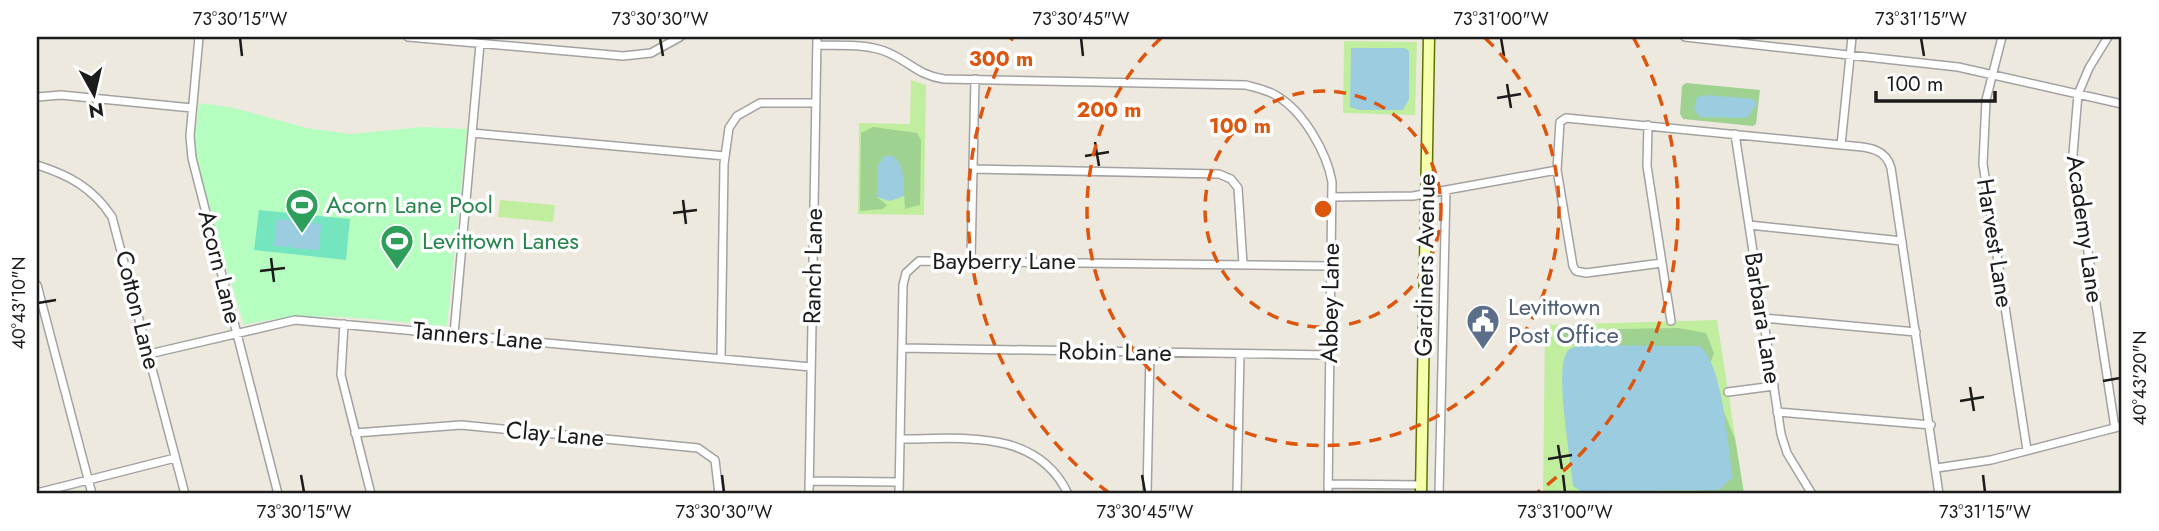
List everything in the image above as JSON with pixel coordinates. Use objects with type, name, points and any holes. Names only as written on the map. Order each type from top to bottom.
[{"type":"main road","name":"Gardiners Avenue","points":[[1421,490],[1429,37]]},
{"type":"street","name":"Acorn Lane","points":[[199,37],[192,108],[192,158],[278,494]]},
{"type":"street","points":[[408,37],[623,57],[651,53],[680,37]]},
{"type":"street","points":[[1685,37],[1958,67],[2122,104]]},
{"type":"street","points":[[1841,145],[1852,37]]},
{"type":"street","name":"Harvest Lane","points":[[2002,37],[1983,124],[1983,164],[2027,450]]},
{"type":"street","name":"Academy Lane","points":[[2108,37],[2088,68],[2078,94],[2073,154],[2118,427]]},
{"type":"street","name":"Abbey Lane","points":[[817,41],[877,48],[891,53],[928,76],[1237,84],[1265,90],[1287,104],[1321,150],[1329,168],[1332,197],[1328,494]]},
{"type":"street","name":"Ranch Lane","points":[[809,494],[817,41]]},
{"type":"street","points":[[454,334],[480,44]]},
{"type":"street","points":[[971,259],[975,79]]},
{"type":"street","points":[[37,97],[61,95],[192,108]]},
{"type":"street","points":[[721,359],[725,156],[729,128],[748,107],[767,102],[816,103]]},
{"type":"street","points":[[1662,262],[1598,272],[1576,271],[1570,256],[1557,170],[1560,122],[1566,118],[1648,125],[1876,149],[1884,153],[1891,168],[1931,425],[1939,494]]},
{"type":"street","points":[[1648,125],[1647,166],[1671,321]]},
{"type":"street","points":[[472,134],[725,156]]},
{"type":"street","name":"Barbara Lane","points":[[1735,134],[1777,412],[1787,453],[1812,494]]},
{"type":"street","name":"Cotton Lane","points":[[37,165],[72,178],[90,190],[112,217],[185,494]]},
{"type":"street","points":[[973,169],[1219,174],[1231,179],[1238,188],[1243,264]]},
{"type":"street","points":[[1332,197],[1413,196],[1557,170]]},
{"type":"street","name":"Gardiners Avenue","points":[[1440,494],[1446,190]]},
{"type":"street","points":[[1749,225],[1902,241]]},
{"type":"street","name":"Bayberry Lane","points":[[899,494],[903,285],[911,265],[932,258],[1329,266]]},
{"type":"street","points":[[37,285],[92,494]]},
{"type":"street","points":[[1763,318],[1916,332]]},
{"type":"street","name":"Tanners Lane","points":[[149,354],[281,321],[344,324],[811,367]]},
{"type":"street","points":[[344,324],[341,375],[371,494]]},
{"type":"street","name":"Robin Lane","points":[[902,348],[1329,355]]},
{"type":"street","points":[[1147,494],[1150,353]]},
{"type":"street","points":[[1237,494],[1240,354]]},
{"type":"street","points":[[1728,393],[1773,386]]},
{"type":"street","points":[[1777,412],[1931,425]]},
{"type":"street","name":"Clay Lane","points":[[355,433],[461,425],[698,448],[715,460],[719,494]]},
{"type":"street","points":[[1937,468],[1990,460],[2118,427]]},
{"type":"street","points":[[900,439],[989,440],[1013,444],[1044,460],[1068,494]]},
{"type":"street","points":[[37,493],[176,458]]},
{"type":"street","points":[[809,481],[899,482]]},
{"type":"street","points":[[1328,484],[1421,490]]},
{"type":"green space","points":[[1344,41],[1417,42],[1415,115],[1343,113]]},
{"type":"green space","points":[[911,80],[926,85],[924,215],[858,214],[859,123],[910,124]]},
{"type":"green space","points":[[1686,83],[1760,90],[1756,124],[1753,126],[1683,119],[1680,114],[1682,86]]},
{"type":"green space","points":[[199,103],[230,107],[307,128],[350,134],[423,127],[467,129],[447,326],[320,317],[295,317],[244,325],[193,157]]},
{"type":"green space","points":[[873,127],[917,133],[921,140],[920,205],[905,209],[903,177],[877,197],[887,205],[883,209],[860,211],[861,133]]},
{"type":"green space","points":[[500,200],[555,205],[553,222],[498,217]]},
{"type":"green space","name":"Acorn Lane Pool","points":[[259,210],[350,219],[346,260],[254,250]]},
{"type":"green space","points":[[1717,320],[1744,494],[1543,494],[1545,325]]},
{"type":"green space","points":[[1678,328],[1706,333],[1714,353],[1711,361],[1572,345],[1564,343],[1554,334],[1559,330]]},
{"type":"green space","points":[[1720,402],[1735,439],[1744,494],[1659,494],[1702,490]]},
{"type":"water","points":[[1351,48],[1405,48],[1409,51],[1409,99],[1403,110],[1359,110],[1350,107]]},
{"type":"water","points":[[1706,95],[1754,99],[1757,104],[1747,118],[1700,117],[1694,109],[1697,97]]},
{"type":"water","points":[[884,156],[893,156],[900,164],[903,174],[904,196],[890,201],[877,197],[877,167]]},
{"type":"water","name":"Acorn Lane Pool","points":[[277,219],[321,224],[319,250],[292,248],[290,243],[289,247],[274,246]]},
{"type":"water","points":[[1585,345],[1700,346],[1708,357],[1719,388],[1733,477],[1719,490],[1581,491],[1573,486],[1563,398],[1563,365],[1570,349]]},
{"type":"place","name":"Acorn Lane Pool","points":[[302,235]]},
{"type":"place","name":"Levittown Lanes","points":[[397,271]]},
{"type":"place","name":"Levittown Post Office","points":[[1483,351]]}]
